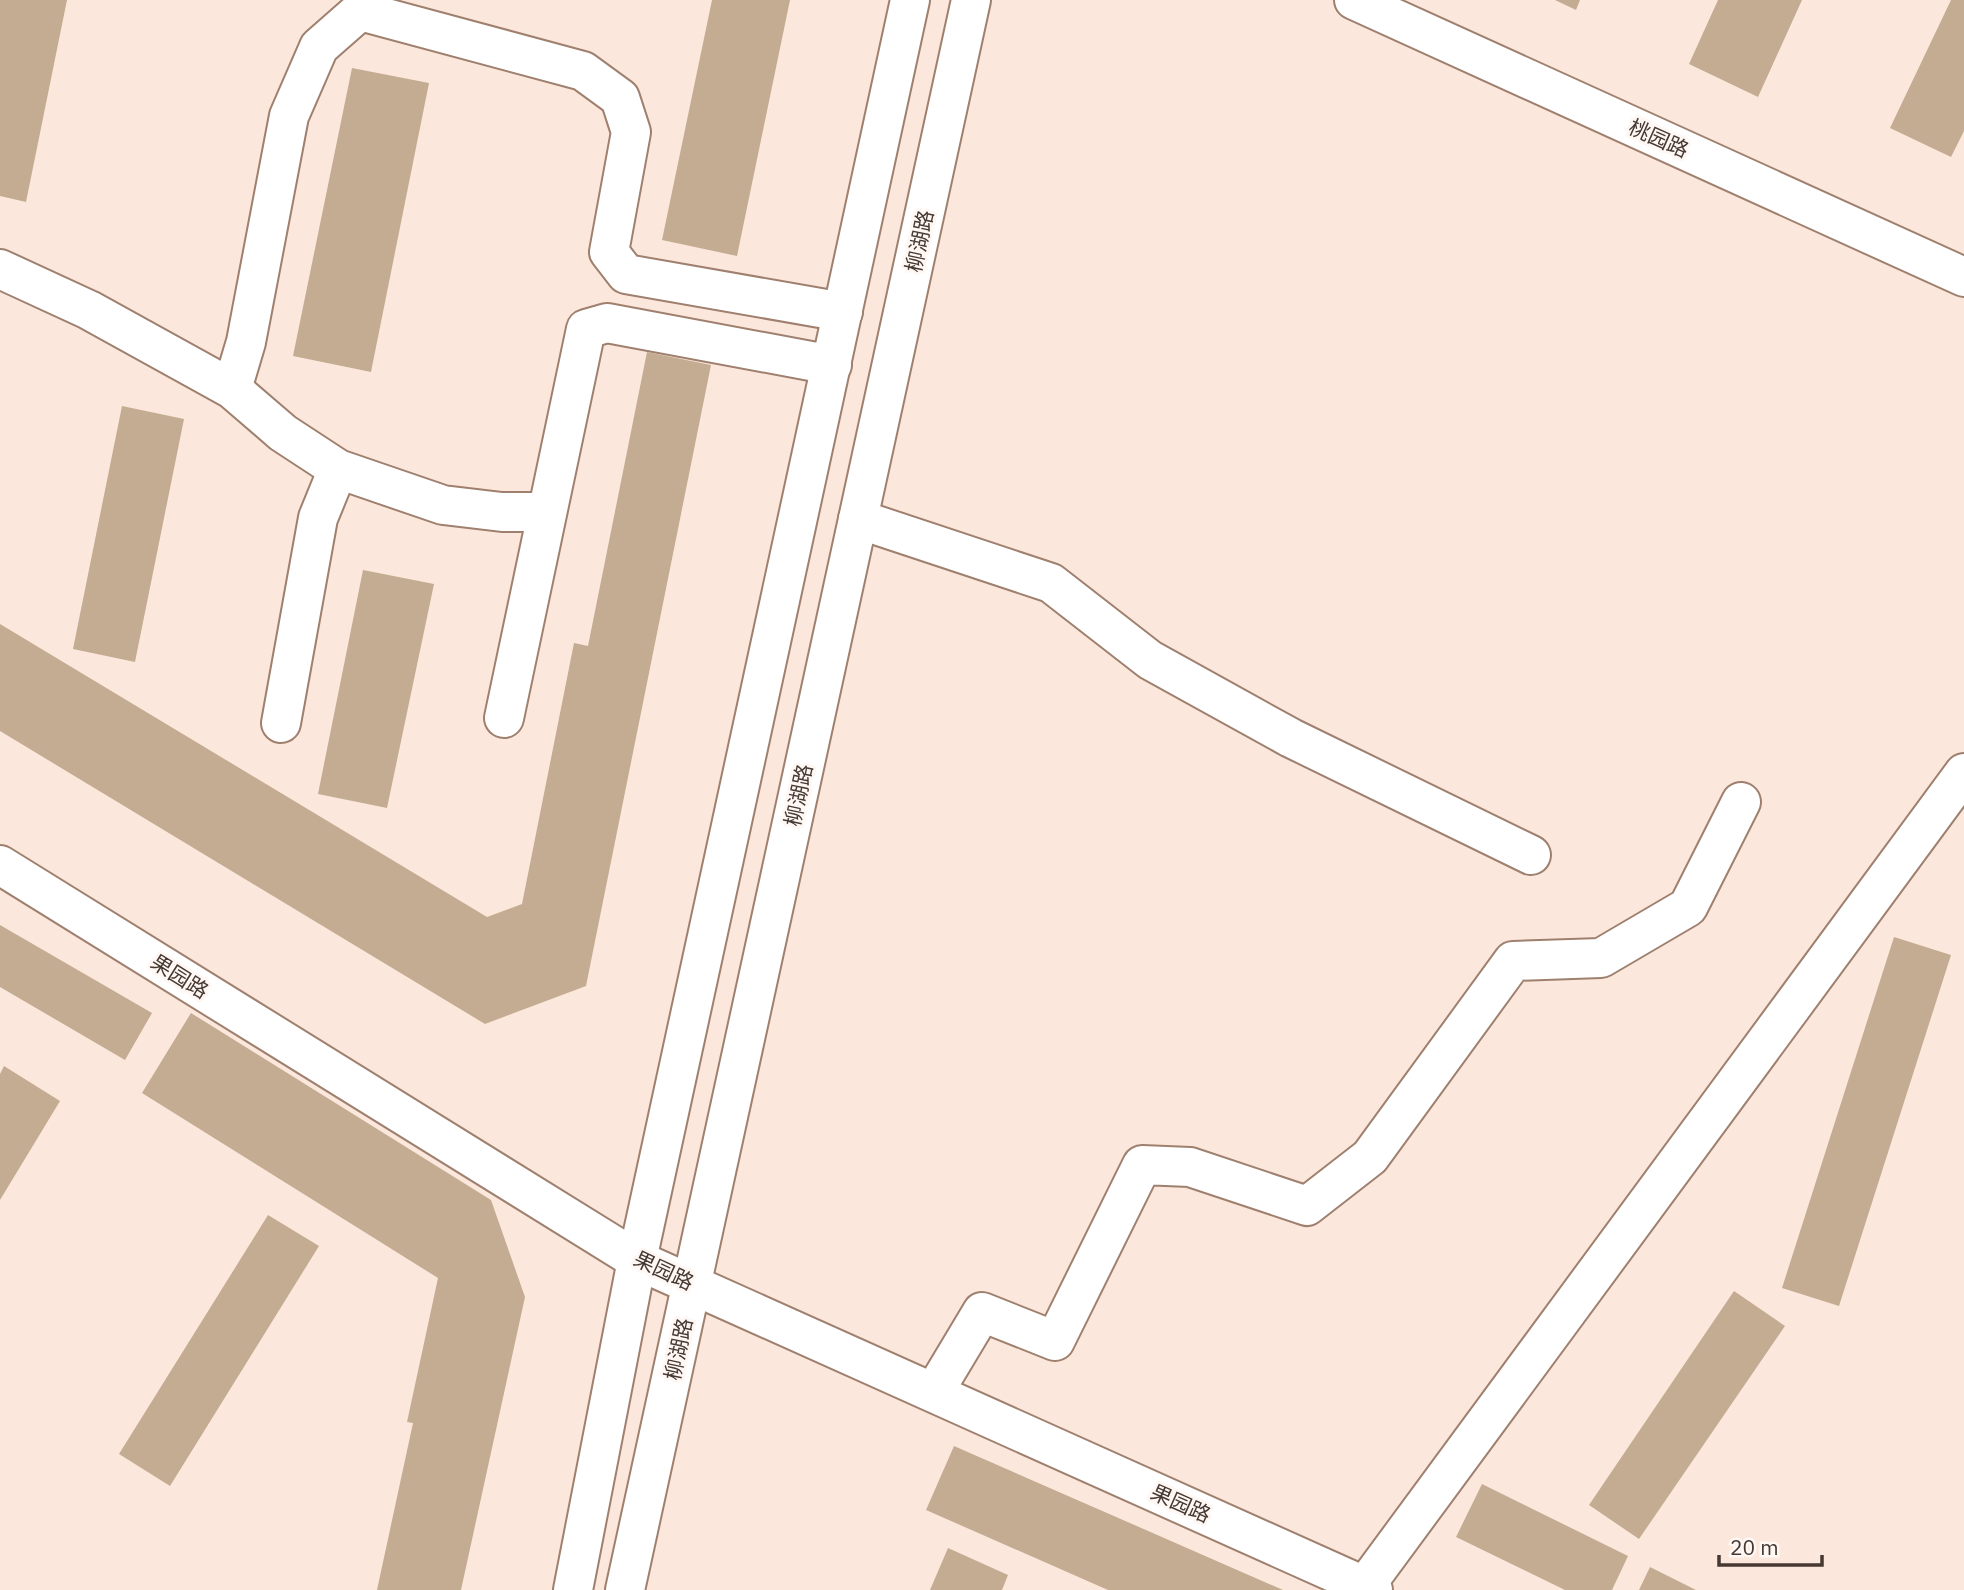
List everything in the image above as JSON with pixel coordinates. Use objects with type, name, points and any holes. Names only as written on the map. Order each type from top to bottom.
[{"type":"street","points":[[573,1590],[637,1260],[910,0]]},
{"type":"street","name":"柳湖路","points":[[625,1590],[971,0]]},
{"type":"street","name":"桃园路","points":[[1354,0],[1964,277]]},
{"type":"street","points":[[232,389],[246,342],[289,116],[319,47],[357,4],[583,71],[620,98],[631,132],[608,252],[626,274],[843,312]]},
{"type":"street","points":[[0,269],[89,310],[232,389],[283,433],[338,469],[443,505],[502,512],[546,512]]},
{"type":"street","points":[[504,718],[586,329],[607,323],[832,365]]},
{"type":"street","points":[[281,723],[318,518],[338,469]]},
{"type":"street","points":[[858,519],[1051,583],[1150,660],[1291,738],[1531,855]]},
{"type":"street","points":[[1369,1588],[1964,773]]},
{"type":"street","points":[[934,1392],[982,1312],[1055,1342],[1142,1165],[1190,1167],[1307,1206],[1370,1157],[1513,961],[1601,958],[1688,907],[1741,802]]},
{"type":"street","name":"果园路","points":[[0,864],[637,1260],[1369,1588]]},
{"type":"building","points":[[0,0],[67,0],[26,202],[0,196]]},
{"type":"building","points":[[712,0],[790,0],[737,256],[662,240]]},
{"type":"building","points":[[1555,0],[1580,0],[1576,10]]},
{"type":"building","points":[[1718,0],[1802,0],[1758,97],[1689,64]]},
{"type":"building","points":[[1951,0],[1964,0],[1964,131],[1951,157],[1890,128]]},
{"type":"building","points":[[352,68],[429,83],[371,372],[293,356]]},
{"type":"building","points":[[647,352],[711,365],[586,986],[485,1024],[0,731],[0,624],[487,917],[522,904],[574,643],[588,646]]},
{"type":"building","points":[[122,406],[184,419],[135,662],[73,649]]},
{"type":"building","points":[[363,570],[434,584],[387,808],[318,794]]},
{"type":"building","points":[[0,925],[152,1013],[125,1060],[0,987]]},
{"type":"building","points":[[1894,937],[1951,955],[1839,1306],[1782,1288]]},
{"type":"building","points":[[191,1013],[491,1200],[525,1297],[461,1590],[377,1590],[413,1423],[407,1422],[438,1278],[142,1093]]},
{"type":"building","points":[[4,1066],[60,1101],[0,1200],[0,1074]]},
{"type":"building","points":[[268,1215],[319,1246],[170,1486],[119,1454]]},
{"type":"building","points":[[1734,1291],[1785,1326],[1639,1539],[1589,1505]]},
{"type":"building","points":[[954,1446],[1283,1590],[1108,1590],[926,1510]]},
{"type":"building","points":[[1482,1484],[1628,1556],[1612,1590],[1565,1590],[1456,1537]]},
{"type":"building","points":[[948,1548],[1008,1575],[1002,1590],[930,1590]]},
{"type":"building","points":[[1650,1567],[1696,1590],[1639,1590]]}]
